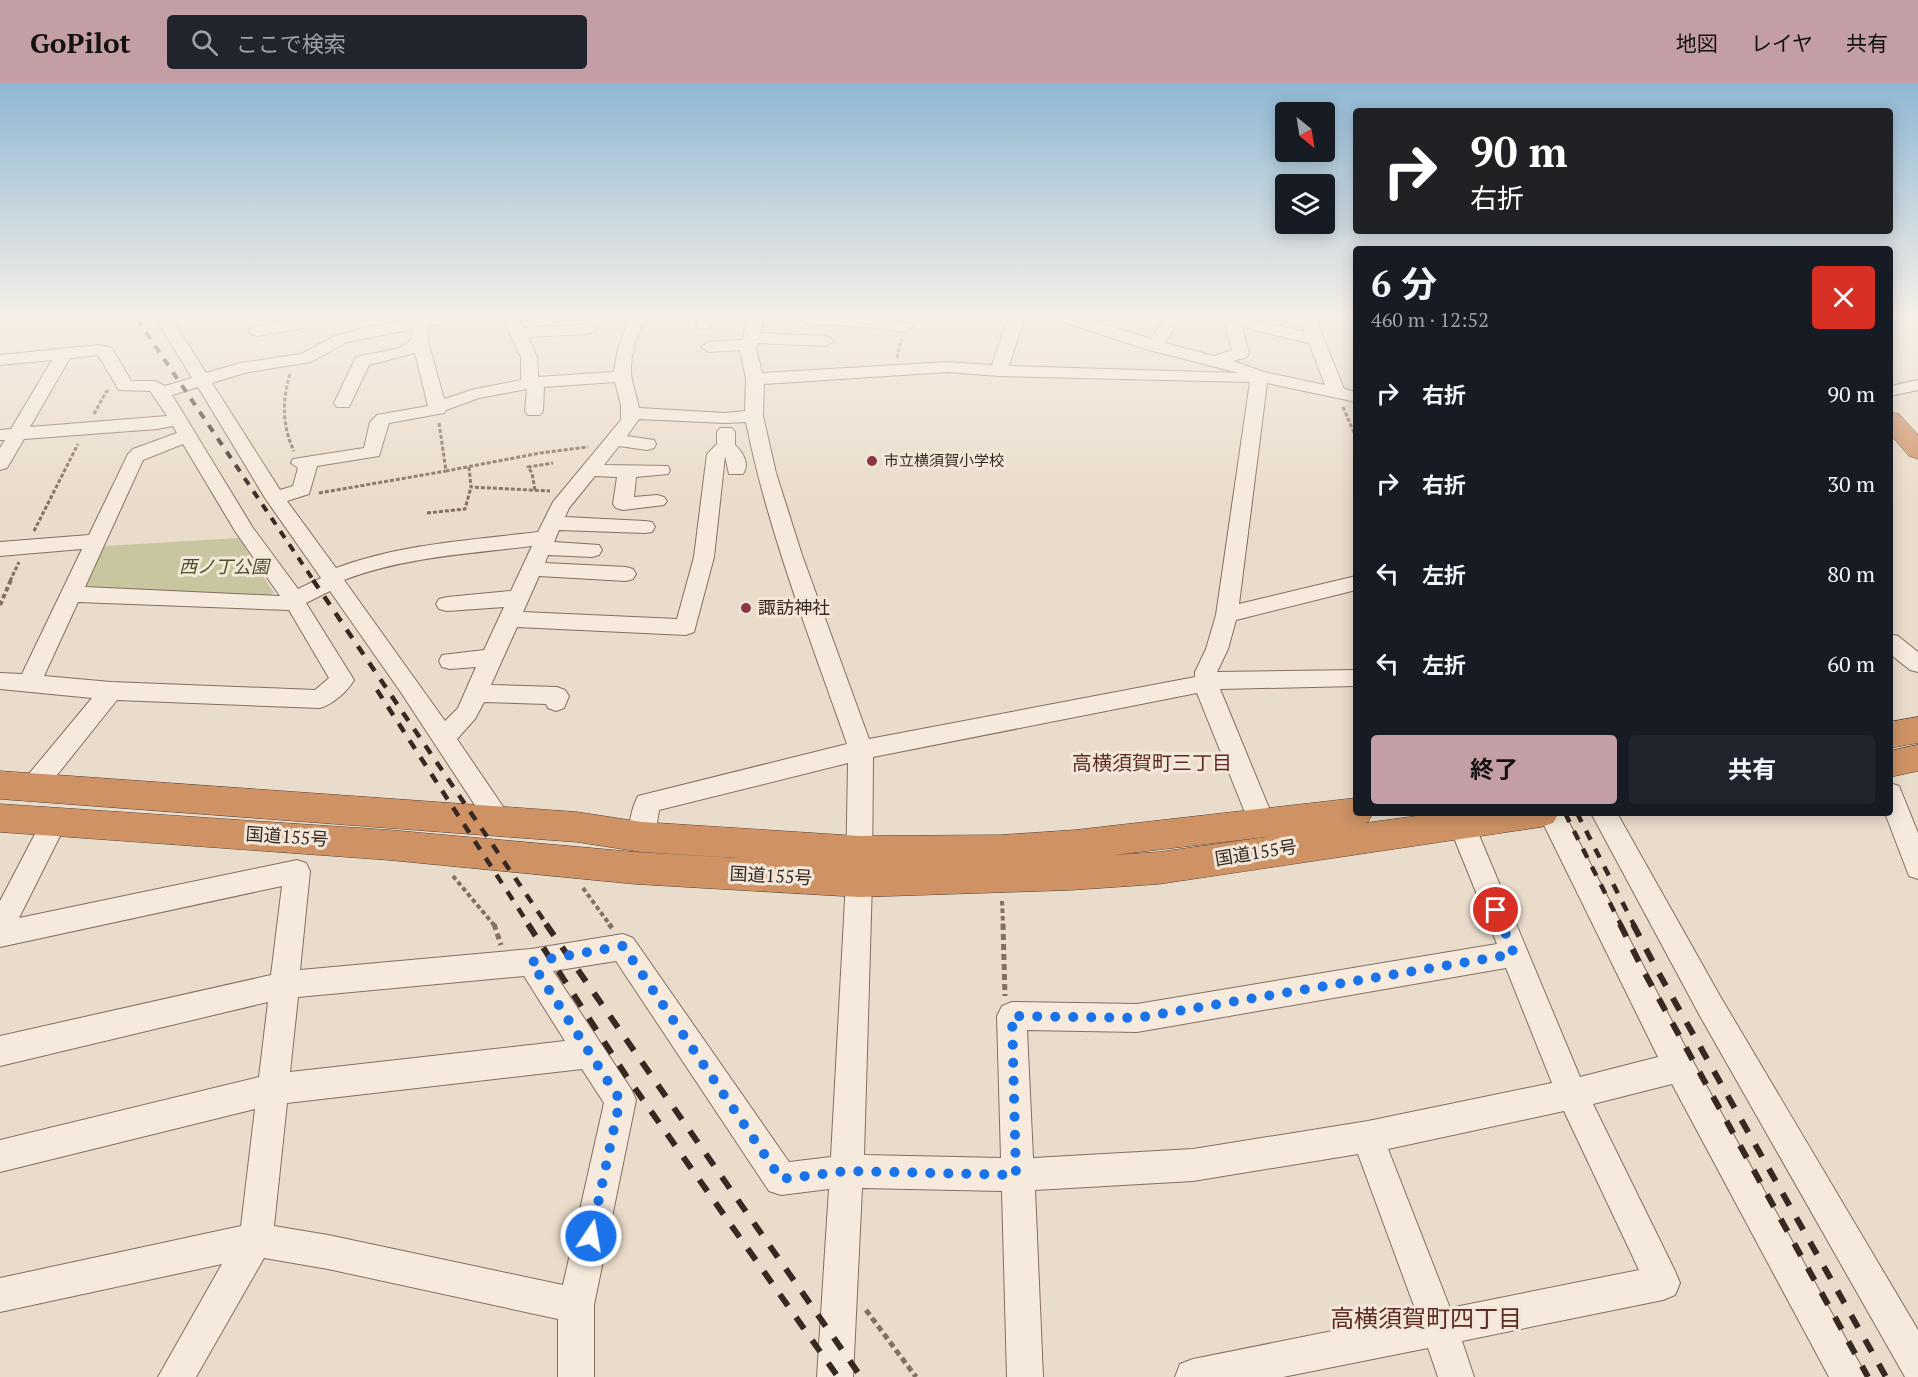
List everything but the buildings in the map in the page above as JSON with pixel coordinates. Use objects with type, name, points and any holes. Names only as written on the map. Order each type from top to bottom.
[{"type":"highway","points":[[1893,734],[1918,730]]},
{"type":"highway","points":[[1893,763],[1918,758]]},
{"type":"highway","name":"国道155号","points":[[16,787],[577,827],[859,866],[1263,825],[1353,812]]},
{"type":"highway","name":"国道155号","points":[[0,818],[389,844],[635,868],[859,866],[1071,874],[1159,868],[1517,816]]},
{"type":"street","points":[[0,464],[9,435],[47,379]]},
{"type":"street","points":[[0,681],[111,691],[320,699],[342,680],[294,600],[245,531],[162,393],[155,386],[125,386],[121,379]]},
{"type":"street","points":[[343,403],[350,382],[353,379]]},
{"type":"street","points":[[430,379],[437,407],[478,394],[533,383],[580,379]]},
{"type":"street","points":[[532,379],[534,411]]},
{"type":"street","points":[[443,739],[467,713],[560,506],[592,470],[630,421],[632,413],[623,379]]},
{"type":"street","points":[[755,379],[754,416],[766,473],[792,555],[861,750],[859,866],[847,1171],[835,1377]]},
{"type":"street","points":[[1259,379],[1227,615],[1217,649],[1206,672],[1209,696],[1263,825]]},
{"type":"street","points":[[1274,379],[1353,396]]},
{"type":"street","points":[[1332,379],[1337,393]]},
{"type":"street","points":[[162,393],[203,380],[276,499],[499,821]]},
{"type":"street","points":[[1893,389],[1918,385]]},
{"type":"street","points":[[478,394],[480,416]]},
{"type":"street","points":[[276,499],[302,490],[304,462],[372,452],[379,422],[383,419],[438,409]]},
{"type":"street","points":[[632,413],[725,418],[754,416]]},
{"type":"street","points":[[725,418],[726,446],[735,455],[736,470]]},
{"type":"street","points":[[9,435],[157,424],[182,427]]},
{"type":"street","points":[[29,683],[135,458],[182,427]]},
{"type":"street","points":[[614,442],[647,444]]},
{"type":"street","points":[[510,619],[686,627],[704,557],[716,454],[726,446]]},
{"type":"street","points":[[592,470],[627,472],[661,470]]},
{"type":"street","points":[[627,472],[623,504],[657,501]]},
{"type":"street","points":[[71,594],[285,604],[332,579],[371,562],[547,536],[645,527]]},
{"type":"street","points":[[547,536],[592,550]]},
{"type":"street","points":[[0,549],[95,542]]},
{"type":"street","points":[[532,569],[626,574]]},
{"type":"street","points":[[1227,615],[1353,585]]},
{"type":"street","points":[[447,604],[519,598]]},
{"type":"street","points":[[1893,644],[1918,664]]},
{"type":"street","points":[[450,662],[492,658]]},
{"type":"street","points":[[642,837],[647,803],[861,750],[1226,680],[1353,678]]},
{"type":"street","points":[[16,787],[111,691]]},
{"type":"street","points":[[477,693],[557,696],[556,702]]},
{"type":"street","points":[[1893,801],[1918,868]]},
{"type":"street","points":[[1553,816],[1679,1067],[1849,1377]]},
{"type":"street","points":[[1606,816],[1716,1016],[1918,1364]]},
{"type":"street","points":[[0,930],[55,820]]},
{"type":"street","points":[[1193,1377],[1663,1283],[1572,1094],[1461,823]]},
{"type":"street","points":[[0,936],[297,871],[256,1240],[177,1377]]},
{"type":"street","points":[[0,1051],[285,986],[531,962],[623,946],[781,1179],[847,1171],[1016,1175],[1193,1164],[1368,1137],[1572,1094],[1679,1067]]},
{"type":"street","points":[[1025,1377],[1012,1016],[1137,1018],[1514,954]]},
{"type":"street","points":[[531,962],[620,1100],[576,1305],[576,1377]]},
{"type":"street","points":[[0,1156],[272,1089],[590,1053]]},
{"type":"street","points":[[1368,1137],[1440,1328],[1456,1377]]},
{"type":"street","points":[[0,1295],[256,1240],[328,1252],[576,1305]]},
{"type":"path","points":[[288,379],[284,416],[288,441],[304,462]]},
{"type":"path","points":[[0,605],[26,547],[106,392],[125,386]]},
{"type":"path","points":[[1337,393],[1353,430]]},
{"type":"path","points":[[438,409],[446,471]]},
{"type":"path","points":[[276,499],[614,442]]},
{"type":"path","points":[[535,490],[532,473],[528,467],[553,463]]},
{"type":"path","points":[[427,513],[465,509],[471,487],[470,467]]},
{"type":"path","points":[[471,487],[571,494]]},
{"type":"path","points":[[447,869],[493,921],[502,948],[497,966]]},
{"type":"path","points":[[584,877],[583,887],[623,946]]},
{"type":"path","points":[[1002,895],[1006,1000],[1012,1016]]},
{"type":"path","points":[[841,1276],[916,1377]]},
{"type":"green space","name":"西ノ丁公園","points":[[239,538],[274,593],[265,598],[85,590],[83,585],[97,549],[105,546]]},
{"type":"railway","points":[[178,379],[314,581]]},
{"type":"railway","points":[[313,580],[547,925]]},
{"type":"railway","points":[[377,690],[529,925]]},
{"type":"railway","points":[[1566,816],[1621,925]]},
{"type":"railway","points":[[1579,816],[1634,925]]},
{"type":"railway","points":[[528,924],[627,1077],[838,1377]]},
{"type":"railway","points":[[546,924],[861,1377]]},
{"type":"railway","points":[[1620,924],[1643,970],[1868,1377]]},
{"type":"railway","points":[[1633,924],[1886,1377]]},
{"type":"place","name":"市立横須賀小学校","points":[[872,461]]},
{"type":"place","name":"諏訪神社","points":[[746,608]]},
{"type":"district","name":"高横須賀町三丁目","points":[[1152,763]]},
{"type":"district","name":"高横須賀町四丁目","points":[[1426,1319]]},
{"type":"route","points":[[591,1236],[620,1100],[531,962],[623,946],[781,1179],[847,1171],[1016,1175],[1012,1016],[1137,1018],[1514,954],[1496,910]]}]
